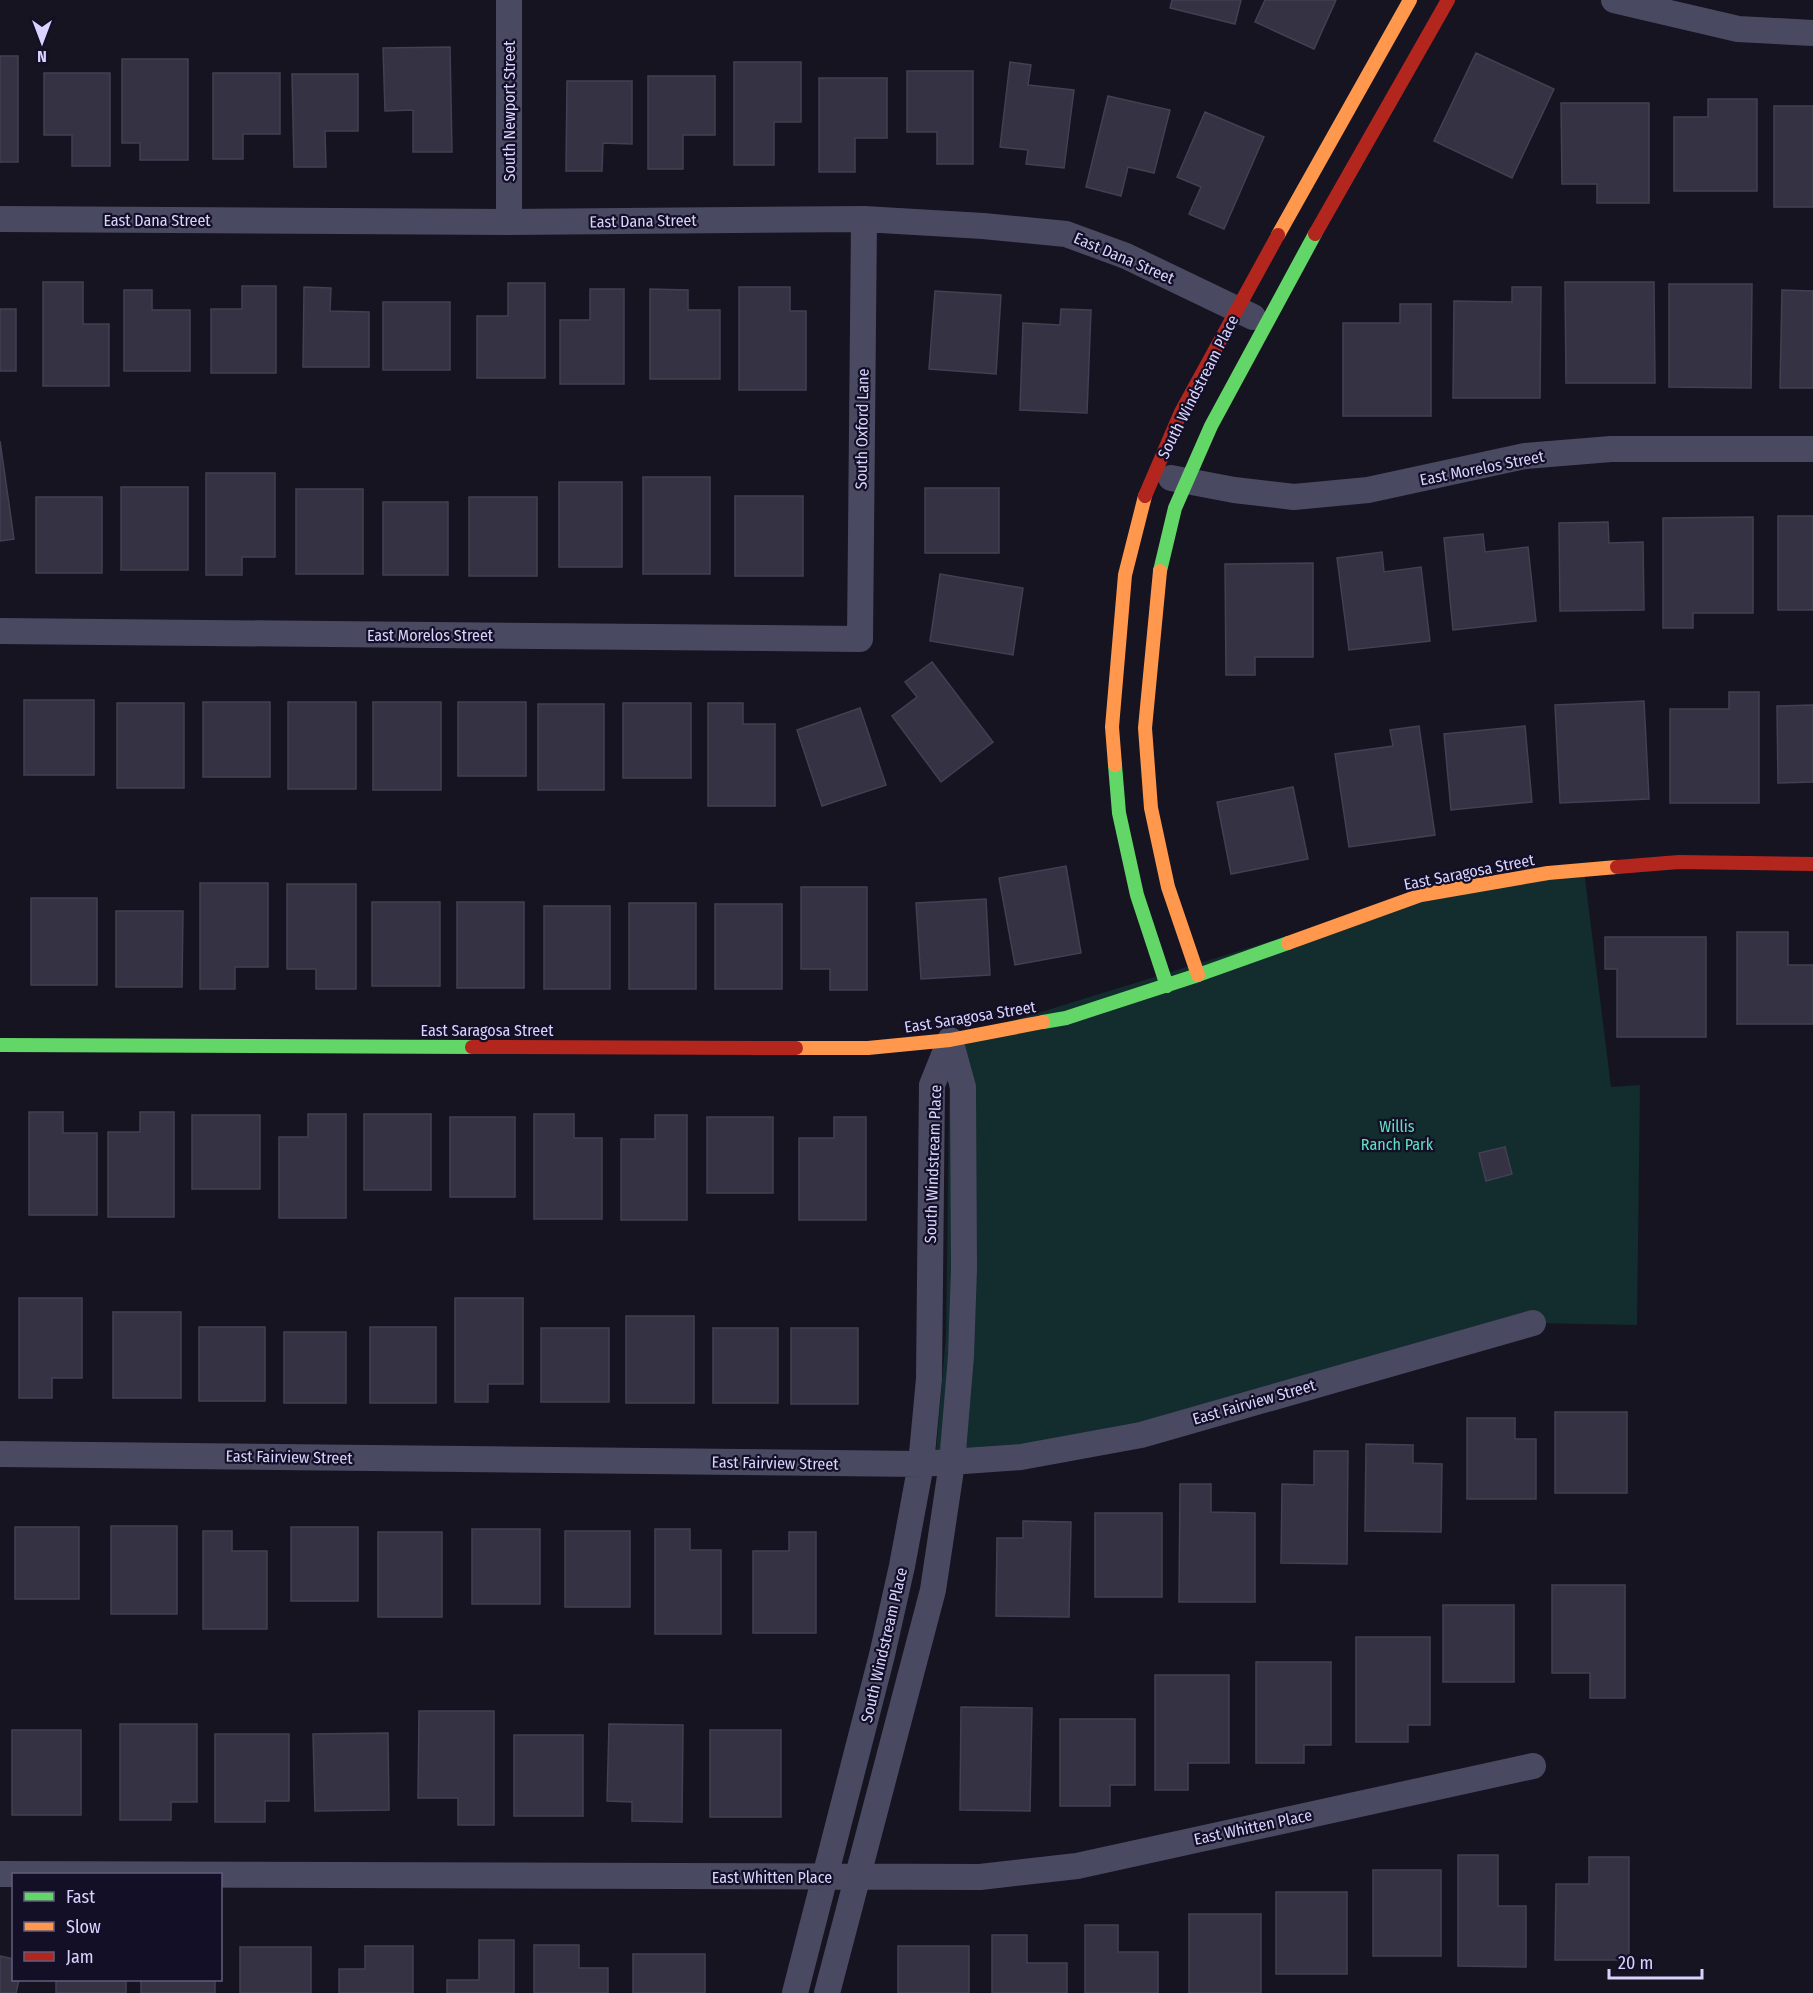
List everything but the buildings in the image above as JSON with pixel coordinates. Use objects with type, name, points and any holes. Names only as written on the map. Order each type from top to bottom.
[{"type":"street","name":"South Newport Street","points":[[509,0],[509,222]]},
{"type":"street","name":"South Windstream Place","points":[[1167,986],[1137,895],[1121,823],[1112,727],[1125,575],[1144,498],[1181,412],[1410,0]]},
{"type":"street","name":"South Windstream Place","points":[[1198,975],[1168,887],[1151,808],[1145,728],[1158,580],[1175,508],[1211,426],[1306,250],[1448,0]]},
{"type":"street","points":[[1614,0],[1738,29],[1813,33]]},
{"type":"street","name":"East Dana Street","points":[[0,219],[509,222],[864,219],[983,226],[1066,234],[1126,256],[1266,324]]},
{"type":"street","name":"South Oxford Lane","points":[[860,639],[864,219]]},
{"type":"street","name":"East Morelos Street","points":[[1154,475],[1234,490],[1294,497],[1368,490],[1525,456],[1611,449],[1813,449]]},
{"type":"street","name":"East Morelos Street","points":[[0,632],[860,639]]},
{"type":"street","name":"East Saragosa Street","points":[[0,1044],[868,1048],[950,1040],[1066,1018],[1167,986],[1421,895],[1548,873],[1679,862],[1813,864]]},
{"type":"street","name":"South Windstream Place","points":[[827,1993],[933,1590],[952,1463],[961,1356],[964,1257],[963,1087],[950,1040]]},
{"type":"street","name":"South Windstream Place","points":[[795,1993],[882,1654],[902,1566],[921,1464],[929,1379],[932,1085],[950,1040]]},
{"type":"street","name":"East Fairview Street","points":[[0,1454],[952,1463],[1021,1457],[1141,1435],[1533,1323]]},
{"type":"street","name":"East Whitten Place","points":[[222,1875],[980,1877],[1077,1866],[1533,1766]]},
{"type":"green space","name":"Willis Ranch Park","points":[[1584,870],[1611,1087],[1640,1085],[1637,1325],[1533,1323],[1141,1435],[935,1464],[946,1334],[950,1040],[1421,895]]},
{"type":"traffic: fast","points":[[1160,571],[1175,508],[1211,426],[1315,234]]},
{"type":"traffic: fast","points":[[1115,765],[1119,813],[1137,895],[1167,986]]},
{"type":"traffic: fast","points":[[1043,1022],[1066,1018],[1288,943]]},
{"type":"traffic: fast","points":[[0,1045],[472,1047]]},
{"type":"traffic: slow","points":[[1278,235],[1410,0]]},
{"type":"traffic: slow","points":[[1115,765],[1112,727],[1125,575],[1145,496]]},
{"type":"traffic: slow","points":[[1160,571],[1145,728],[1151,808],[1168,887],[1198,975]]},
{"type":"traffic: slow","points":[[1288,943],[1421,895],[1548,873],[1617,867]]},
{"type":"traffic: slow","points":[[796,1048],[868,1048],[950,1040],[1043,1022]]},
{"type":"traffic: jam","points":[[1315,234],[1448,0]]},
{"type":"traffic: jam","points":[[1145,496],[1181,412],[1278,235]]},
{"type":"traffic: jam","points":[[1617,867],[1679,862],[1813,864]]},
{"type":"traffic: jam","points":[[472,1047],[796,1048]]}]
